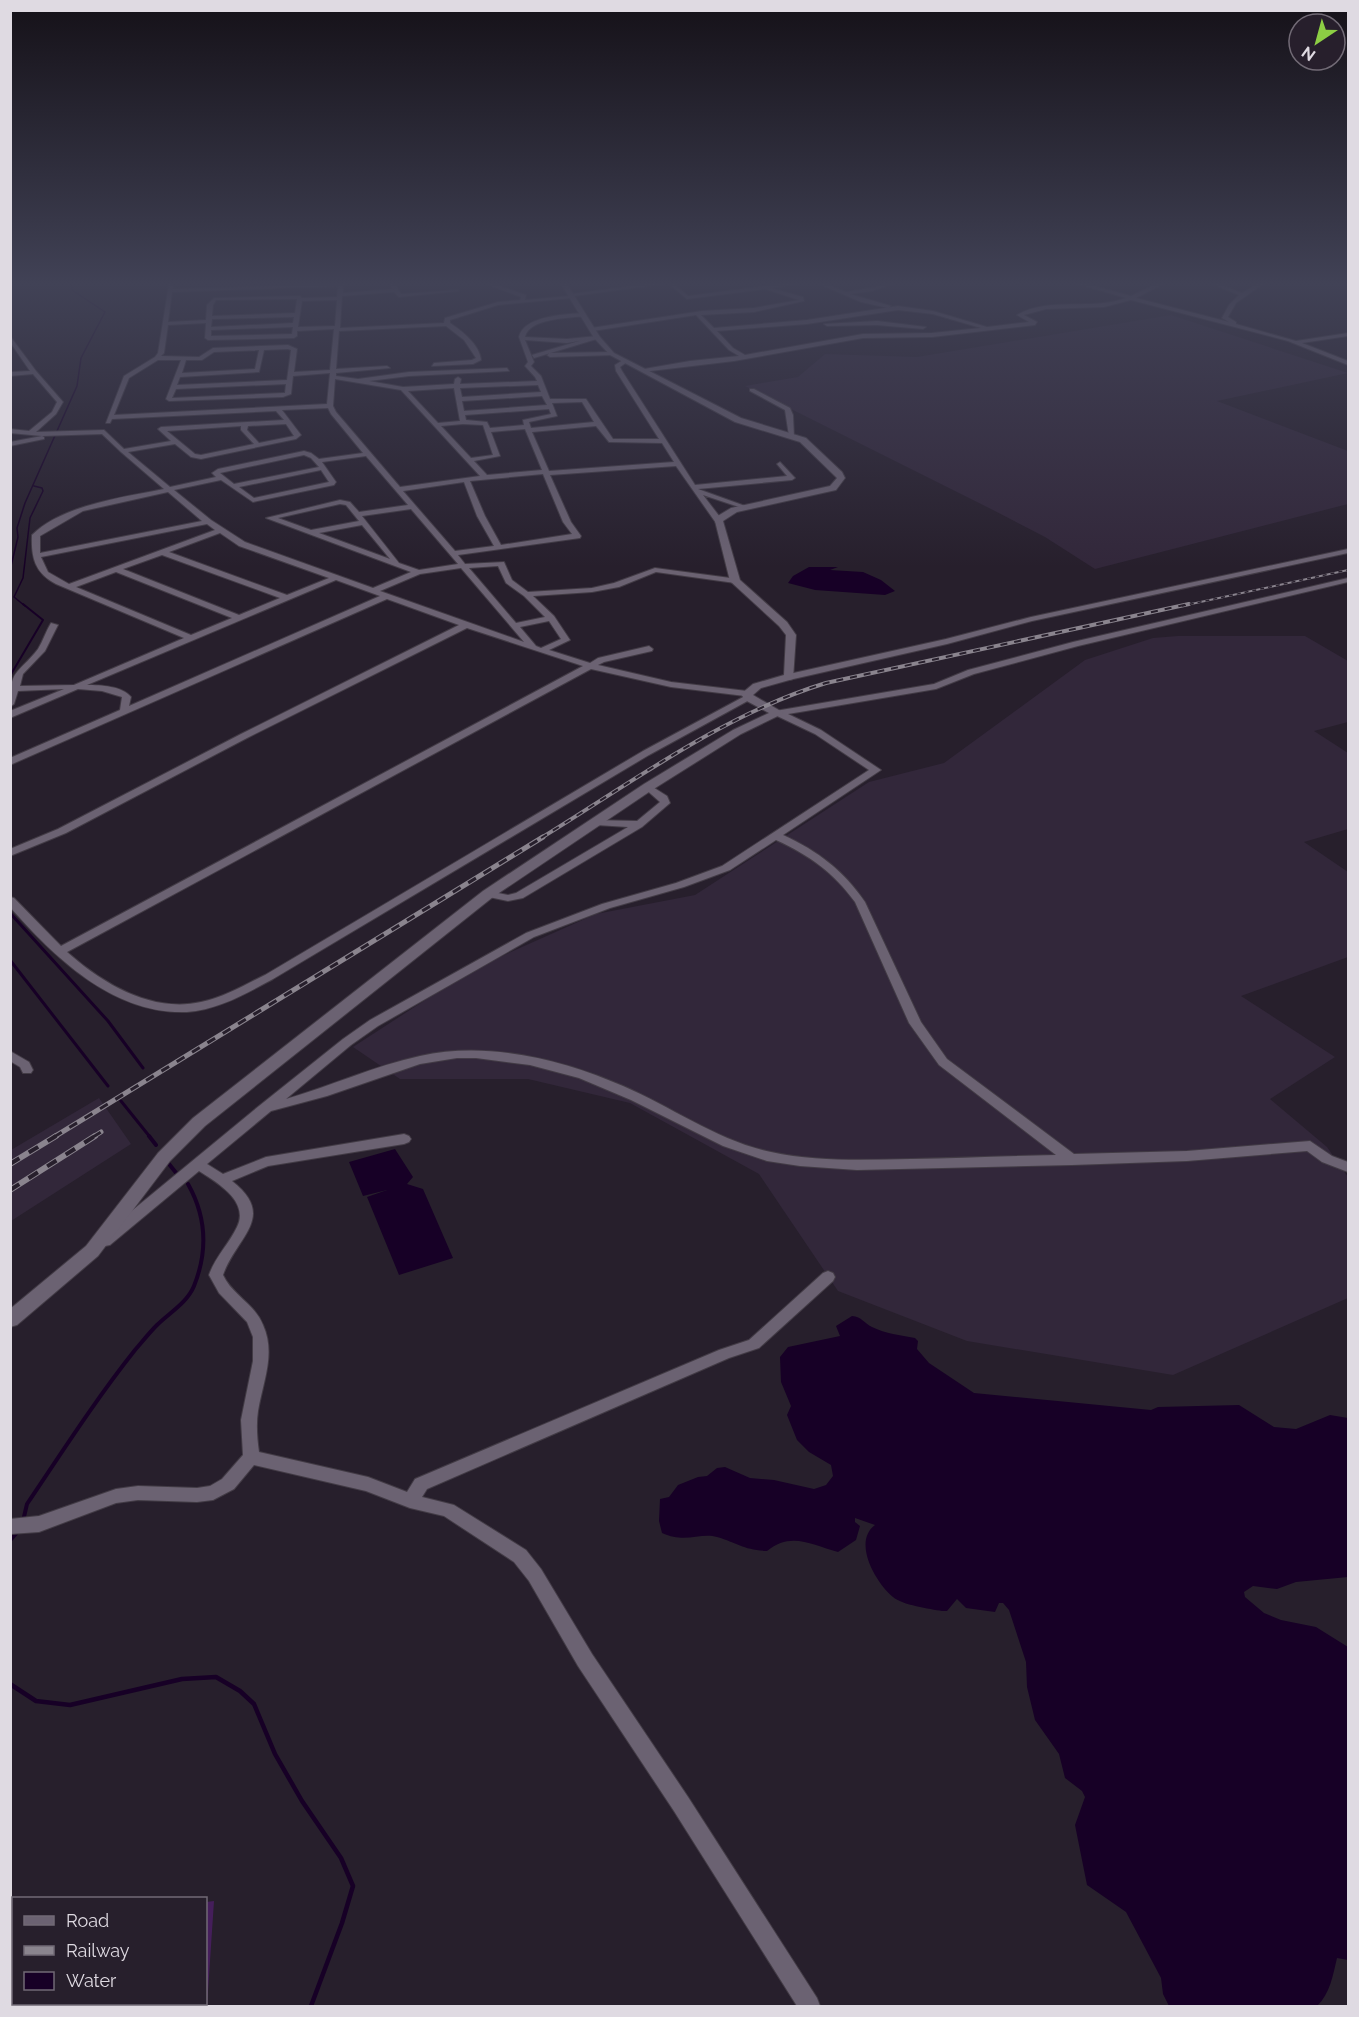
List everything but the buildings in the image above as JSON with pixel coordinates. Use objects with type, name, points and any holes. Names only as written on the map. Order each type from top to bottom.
[{"type":"street","points":[[30,433],[54,413],[60,402],[39,378]]},
{"type":"street","points":[[104,432],[126,378]]},
{"type":"street","points":[[178,378],[169,399],[171,400],[286,395],[289,378]]},
{"type":"street","points":[[333,378],[330,406],[333,413],[462,566],[537,650]]},
{"type":"street","points":[[348,378],[403,389],[541,383]]},
{"type":"street","points":[[358,381],[387,378]]},
{"type":"street","points":[[458,378],[457,386],[463,422]]},
{"type":"street","points":[[453,554],[577,536],[567,522],[528,428],[527,419],[554,416],[539,378]]},
{"type":"street","points":[[624,378],[694,488],[719,522],[735,580],[783,624],[791,635],[789,677]]},
{"type":"street","points":[[658,378],[738,420],[792,436],[815,449],[841,478],[833,488],[744,507],[720,517],[719,522]]},
{"type":"street","points":[[174,387],[288,382]]},
{"type":"street","points":[[403,389],[484,477]]},
{"type":"street","points":[[752,390],[788,409],[790,414],[788,426],[792,436]]},
{"type":"street","points":[[460,399],[544,394]]},
{"type":"street","points":[[225,411],[230,398]]},
{"type":"street","points":[[462,413],[584,400],[611,441],[665,441]]},
{"type":"street","points":[[110,417],[330,406]]},
{"type":"street","points":[[278,409],[288,422],[298,435],[296,437],[196,457],[162,429],[288,422]]},
{"type":"street","points":[[436,425],[463,422],[485,423],[497,456],[469,460]]},
{"type":"street","points":[[245,424],[244,430],[258,446]]},
{"type":"street","points":[[489,430],[598,424]]},
{"type":"street","points":[[10,431],[50,434],[104,432],[123,452],[219,531],[242,544],[537,650],[591,666],[706,690],[748,696],[818,732],[876,771],[777,836],[712,875],[606,906],[530,935],[374,1023],[264,1109],[10,1320]]},
{"type":"street","points":[[10,444],[42,438],[50,434]]},
{"type":"street","points":[[123,452],[175,442]]},
{"type":"street","points":[[235,450],[254,463]]},
{"type":"street","points":[[304,453],[312,455],[320,464],[333,482],[332,484],[253,500],[221,478],[216,471],[304,453]]},
{"type":"street","points":[[232,486],[367,454]]},
{"type":"street","points":[[399,489],[484,477],[680,464]]},
{"type":"street","points":[[694,488],[792,478],[780,464]]},
{"type":"street","points":[[191,638],[69,587],[44,574],[36,556],[36,535],[68,514],[96,504],[221,478]]},
{"type":"street","points":[[466,479],[481,516],[498,547]]},
{"type":"street","points":[[694,488],[744,507]]},
{"type":"street","points":[[292,492],[299,497]]},
{"type":"street","points":[[396,562],[359,514],[345,502],[310,505],[270,518],[396,562],[418,572]]},
{"type":"street","points":[[359,514],[412,507]]},
{"type":"street","points":[[36,556],[208,522]]},
{"type":"street","points":[[308,533],[364,522]]},
{"type":"street","points":[[69,587],[219,531]]},
{"type":"street","points":[[10,900],[61,951],[97,982],[122,995],[151,1004],[171,1008],[189,1008],[229,997],[269,977],[646,753],[748,696],[757,686],[947,642],[1031,619],[1348,551]]},
{"type":"street","points":[[162,552],[287,598]]},
{"type":"street","points":[[373,591],[418,572],[501,564],[515,588],[527,594],[551,618],[566,640],[537,650]]},
{"type":"street","points":[[115,569],[239,618]]},
{"type":"street","points":[[527,594],[592,590],[616,585],[655,570],[735,580]]},
{"type":"street","points":[[10,715],[335,578]]},
{"type":"street","points":[[92,1251],[164,1156],[199,1122],[488,894],[648,787],[737,732],[778,713],[936,686],[971,672],[1065,647],[1348,580]]},
{"type":"street","points":[[10,762],[387,596]]},
{"type":"street","points":[[514,626],[551,618]]},
{"type":"street","points":[[10,704],[19,673],[42,649],[54,625]]},
{"type":"street","points":[[10,853],[62,831],[309,702],[466,625]]},
{"type":"street","points":[[61,951],[591,666],[612,656],[650,649]]},
{"type":"street","points":[[14,689],[95,687],[118,692],[127,697],[124,710]]},
{"type":"street","points":[[488,894],[508,898],[519,896],[638,825],[665,803],[663,798],[648,787]]},
{"type":"street","points":[[596,822],[638,825]]},
{"type":"street","points":[[777,836],[822,858],[848,884],[860,902],[915,1023],[943,1062],[1072,1160]]},
{"type":"street","points":[[264,1109],[420,1061],[475,1054],[544,1065],[591,1078],[618,1089],[699,1131],[767,1156],[857,1165],[1187,1156],[1310,1146],[1327,1159],[1348,1167]]},
{"type":"street","points":[[10,1055],[25,1065],[27,1070]]},
{"type":"street","points":[[221,1180],[266,1162],[404,1138]]},
{"type":"street","points":[[10,1527],[39,1524],[116,1496],[138,1493],[197,1495],[213,1493],[228,1484],[251,1457],[249,1419],[261,1369],[262,1355],[255,1324],[246,1311],[226,1293],[216,1275],[219,1264],[247,1221],[241,1199],[221,1180],[197,1164]]},
{"type":"street","points":[[410,1501],[421,1484],[724,1354],[754,1344],[828,1277]]},
{"type":"street","points":[[251,1457],[368,1484],[410,1501],[448,1510],[520,1556],[535,1575],[585,1660],[681,1804],[809,2007]]},
{"type":"shaded area","points":[[791,378],[1324,378],[1217,401],[1348,451],[1348,504],[1095,569],[1045,537],[745,386]]},
{"type":"shaded area","points":[[1305,636],[1348,661],[1348,722],[1314,731],[1348,753],[1348,829],[1304,842],[1348,872],[1348,957],[1241,996],[1335,1057],[1270,1099],[1327,1147],[1348,1177],[1348,1298],[1173,1375],[967,1341],[838,1291],[759,1174],[630,1103],[528,1079],[400,1079],[353,1047],[473,969],[596,914],[695,895],[869,782],[944,763],[1085,660],[1153,638]]},
{"type":"shaded area","points":[[99,1098],[131,1144],[11,1221],[11,1150]]},
{"type":"shaded area","points":[[214,1901],[207,2006],[11,2006],[10,1935],[12,1934],[12,2005],[207,2005],[207,1902]]},
{"type":"water","points":[[809,567],[838,567],[830,570],[863,572],[881,580],[895,591],[885,595],[815,590],[788,583],[793,576]]},
{"type":"water","points":[[395,1149],[413,1177],[407,1184],[423,1189],[453,1258],[399,1275],[367,1197],[387,1190],[363,1196],[349,1162]]},
{"type":"water","points":[[852,1316],[883,1331],[915,1338],[918,1341],[917,1349],[929,1363],[974,1393],[1151,1410],[1158,1407],[1239,1405],[1274,1427],[1296,1429],[1330,1415],[1348,1418],[1348,1577],[1296,1582],[1277,1589],[1253,1586],[1244,1592],[1245,1597],[1264,1613],[1281,1620],[1316,1627],[1348,1647],[1348,1960],[1337,1958],[1328,1990],[1317,2006],[1169,2006],[1163,1994],[1161,1978],[1126,1912],[1087,1885],[1075,1825],[1085,1797],[1082,1791],[1065,1778],[1059,1754],[1035,1720],[1027,1687],[1026,1662],[1009,1610],[1003,1603],[999,1603],[995,1612],[966,1608],[957,1599],[947,1611],[942,1611],[897,1600],[886,1591],[874,1573],[866,1552],[868,1532],[875,1525],[855,1518],[855,1522],[860,1526],[856,1540],[838,1552],[802,1541],[785,1542],[767,1551],[746,1548],[711,1536],[678,1538],[662,1533],[659,1521],[660,1499],[669,1497],[678,1485],[707,1476],[717,1468],[725,1467],[750,1478],[774,1480],[814,1489],[826,1485],[833,1476],[831,1465],[809,1452],[797,1440],[787,1415],[791,1406],[781,1382],[780,1357],[788,1347],[840,1336],[836,1326]]},
{"type":"waterway","points":[[10,570],[18,537],[17,528],[25,503],[77,386],[78,378]]},
{"type":"waterway","points":[[25,606],[14,597],[23,578],[30,518],[43,491],[42,488],[34,486]]},
{"type":"waterway","points":[[10,676],[43,620],[23,604]]},
{"type":"waterway","points":[[10,913],[108,1021],[143,1068]]},
{"type":"waterway","points":[[10,960],[108,1086]]},
{"type":"waterway","points":[[121,1101],[150,1137]]},
{"type":"waterway","points":[[149,1136],[156,1145]]},
{"type":"waterway","points":[[169,1164],[177,1174]]},
{"type":"waterway","points":[[23,1521],[27,1504],[107,1387],[135,1350],[157,1325],[182,1303],[194,1286],[202,1260],[203,1234],[202,1221],[188,1184]]},
{"type":"waterway","points":[[10,1540],[17,1532]]},
{"type":"waterway","points":[[10,1684],[36,1701],[70,1705],[182,1679],[216,1677],[240,1691],[254,1704],[275,1754],[302,1801],[341,1858],[353,1886],[342,1923],[311,2006]]},
{"type":"railway","points":[[1182,606],[1348,570]]},
{"type":"railway","points":[[541,838],[715,731],[788,696],[826,683],[1189,604]]},
{"type":"railway","points":[[54,1137],[543,837]]},
{"type":"railway","points":[[93,1137],[101,1132]]},
{"type":"railway","points":[[10,1164],[56,1136]]},
{"type":"railway","points":[[10,1190],[95,1136]]}]
